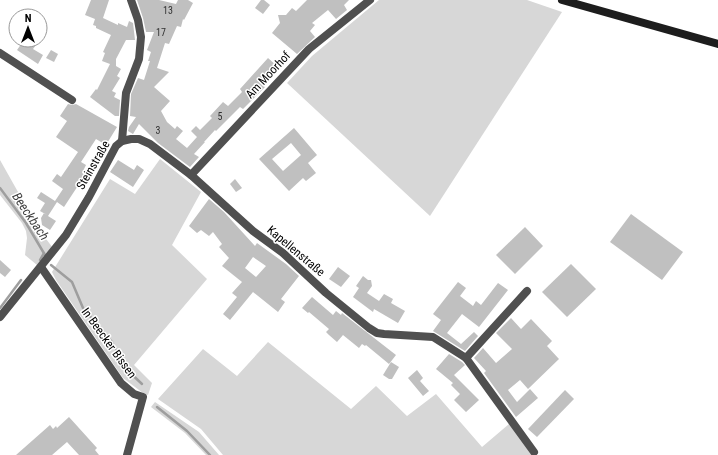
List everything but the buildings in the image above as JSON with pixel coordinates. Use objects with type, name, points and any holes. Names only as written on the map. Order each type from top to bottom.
[{"type":"main road","points":[[565,1],[718,44]]},
{"type":"street","name":"Steinstraße","points":[[0,316],[66,235],[89,197],[116,146],[122,141],[126,93],[139,59],[141,37],[138,20],[131,0]]},
{"type":"street","name":"Am Moorhof","points":[[191,175],[309,49],[370,0]]},
{"type":"street","points":[[0,53],[72,100]]},
{"type":"street","name":"Kapellenstraße","points":[[122,141],[131,138],[139,139],[150,144],[191,175],[253,231],[283,253],[326,293],[369,328],[377,333],[384,334],[433,337],[466,358],[534,452]]},
{"type":"street","name":"In Beecker Bissen","points":[[41,267],[121,383],[134,394],[142,397],[127,455]]},
{"type":"street","points":[[466,358],[527,291]]},
{"type":"shaded area","points":[[379,0],[527,0],[562,12],[430,216],[287,83],[312,56]]},
{"type":"shaded area","points":[[160,159],[201,192],[172,245],[207,279],[134,365],[152,383],[148,395],[123,378],[52,272],[110,179],[135,194]]},
{"type":"shaded area","points":[[0,160],[40,231],[56,252],[37,265],[25,255],[27,238],[26,231],[22,223],[0,195]]},
{"type":"shaded area","points":[[268,342],[351,409],[376,386],[407,416],[436,394],[482,447],[509,424],[534,455],[223,455],[201,429],[158,399],[203,349],[237,376]]},
{"type":"shaded area","points":[[155,402],[199,432],[219,455],[206,455],[185,433],[151,407]]},
{"type":"waterway","name":"Beeckbach","points":[[0,188],[26,223],[45,255]]},
{"type":"waterway","name":"Beeckbach","points":[[40,260],[44,253]]},
{"type":"waterway","name":"Beeckbach","points":[[51,265],[72,282],[83,308],[112,342],[125,368],[142,384]]},
{"type":"waterway","points":[[0,308],[21,280]]},
{"type":"waterway","name":"Beeckbach","points":[[157,407],[187,431],[210,455]]}]
